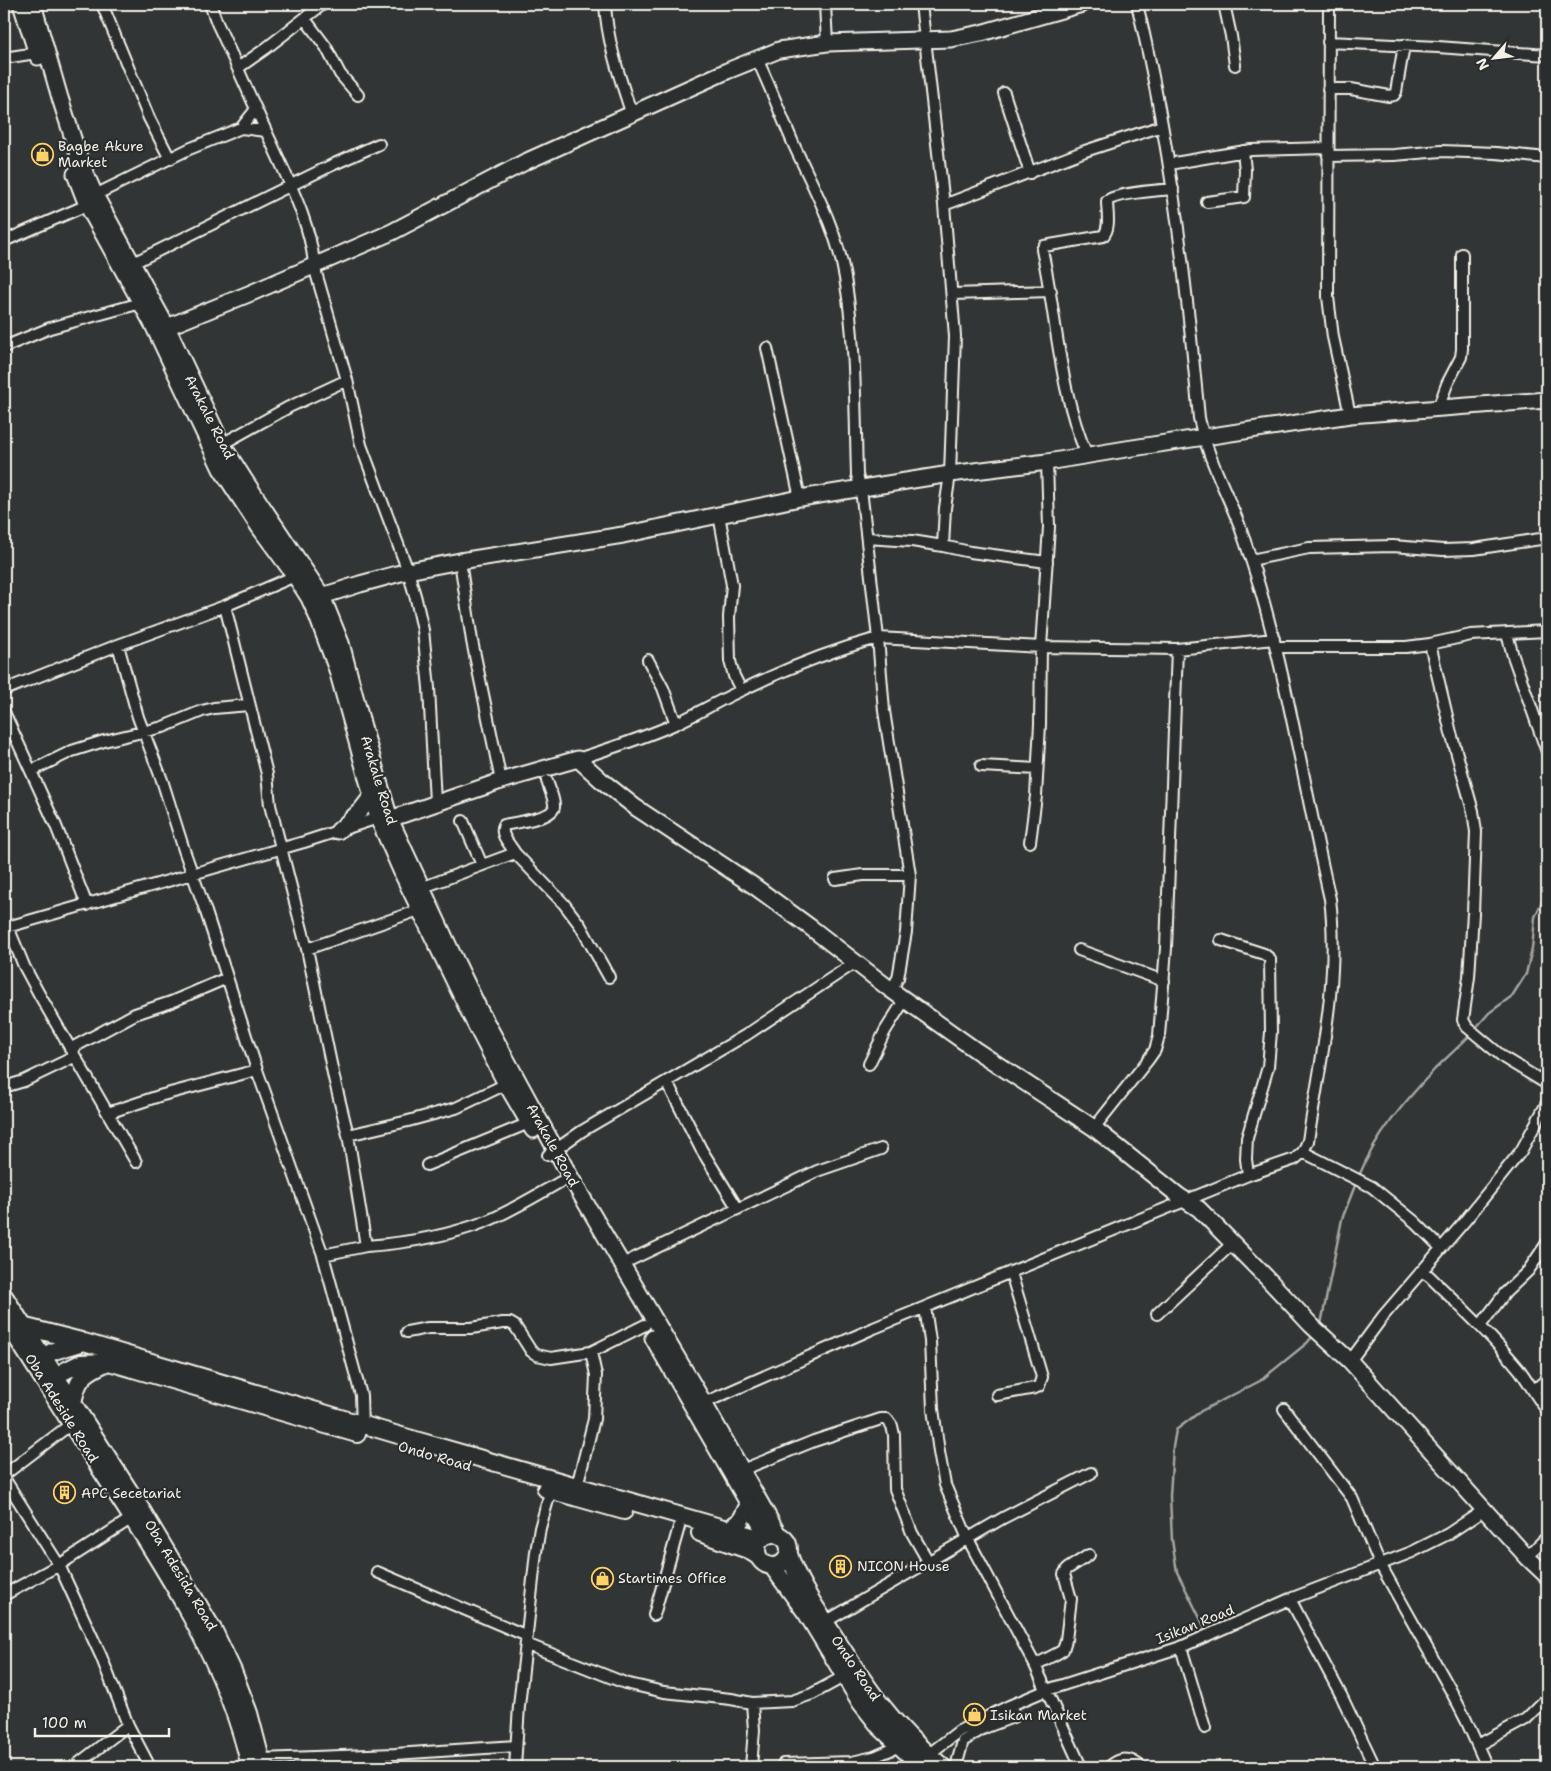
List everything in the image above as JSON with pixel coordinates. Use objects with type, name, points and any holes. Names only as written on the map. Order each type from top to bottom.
[{"type":"main road","name":"Arakale Road","points":[[21,4],[68,152],[221,469],[256,510],[322,596],[341,643],[371,797],[421,888],[506,1084],[529,1123],[552,1152],[562,1180],[769,1537]]},
{"type":"main road","name":"Arakale Road","points":[[33,4],[91,200],[132,264],[167,327],[222,444],[256,510],[309,598],[337,670],[362,723],[384,819],[419,910],[552,1152],[622,1264],[742,1470],[769,1537]]},
{"type":"main road","points":[[167,327],[392,232],[525,162],[779,50],[827,43],[951,39],[981,33],[1064,6],[1082,4]]},
{"type":"main road","points":[[322,596],[408,571],[623,534],[800,498],[950,474],[1047,462],[1350,415],[1547,400]]},
{"type":"main road","points":[[384,819],[501,781],[578,759],[635,807],[754,886],[891,990],[977,1051],[1094,1128],[1179,1196],[1188,1200],[1199,1209],[1311,1325],[1350,1361],[1527,1557],[1547,1576]]},
{"type":"main road","points":[[338,830],[361,810],[371,797]]},
{"type":"main road","name":"Oba Adesida Road","points":[[4,1296],[49,1378],[73,1405],[141,1508],[214,1631],[233,1671],[249,1713],[258,1765]]},
{"type":"main road","name":"Oba Adeside Road","points":[[4,1318],[38,1359]]},
{"type":"main road","name":"Ondo Road","points":[[22,1326],[131,1355],[428,1453],[552,1485],[679,1528],[714,1537],[748,1550],[766,1561],[807,1614],[861,1703],[880,1727],[900,1746],[923,1762],[943,1767]]},
{"type":"main road","points":[[38,1359],[84,1342]]},
{"type":"main road","points":[[73,1405],[74,1392],[82,1377],[109,1362]]},
{"type":"main road","name":"Ondo Road","points":[[49,1378],[81,1363],[109,1362],[362,1430]]},
{"type":"main road","name":"Oba Adeside Road","points":[[49,1378],[71,1424],[132,1518],[206,1646],[258,1765]]},
{"type":"main road","name":"Ondo Road","points":[[552,1485],[578,1486],[728,1530],[769,1537]]},
{"type":"main road","points":[[728,1530],[741,1520],[749,1504]]},
{"type":"main road","points":[[769,1537],[787,1543],[789,1554],[783,1563],[766,1561],[758,1548],[769,1537]]},
{"type":"main road","name":"Ondo Road","points":[[789,1554],[792,1565],[825,1622],[862,1679],[885,1711],[905,1734],[923,1762]]},
{"type":"street","points":[[102,4],[149,118],[170,159]]},
{"type":"street","points":[[210,4],[290,186],[314,253],[314,266],[347,380],[361,445],[408,571],[416,599],[429,688],[435,802]]},
{"type":"street","points":[[238,68],[323,4]]},
{"type":"street","points":[[605,4],[606,26],[632,115]]},
{"type":"street","points":[[825,4],[827,43]]},
{"type":"street","points":[[921,4],[944,205],[953,294],[955,336],[950,474],[945,508],[943,546]]},
{"type":"street","points":[[704,1403],[925,1307],[1248,1175],[1290,1162],[1303,1152],[1308,1141],[1329,1004],[1333,960],[1333,926],[1330,899],[1275,643],[1239,525],[1214,469],[1203,438],[1199,418],[1181,244],[1173,189],[1150,60],[1137,4]]},
{"type":"street","points":[[1224,4],[1235,65]]},
{"type":"street","points":[[1329,4],[1328,306],[1350,415]]},
{"type":"street","points":[[304,19],[326,47],[340,74],[358,95]]},
{"type":"street","points":[[1328,42],[1404,45],[1547,55]]},
{"type":"street","points":[[1328,90],[1351,89],[1389,96],[1394,95],[1404,45]]},
{"type":"street","points":[[4,58],[36,53]]},
{"type":"street","points":[[757,59],[824,207],[845,277],[853,347],[857,475],[861,489],[867,538],[884,711],[910,875],[906,932],[898,978],[891,990]]},
{"type":"street","points":[[1004,93],[1030,173]]},
{"type":"street","points":[[4,241],[91,200],[170,159],[241,128],[256,109]]},
{"type":"street","points":[[944,205],[1085,151],[1162,126]]},
{"type":"street","points":[[241,128],[266,131]]},
{"type":"street","points":[[132,264],[379,144]]},
{"type":"street","points":[[1169,164],[1243,151],[1281,148],[1394,155],[1442,151],[1496,153],[1547,158]]},
{"type":"street","points":[[1207,202],[1244,198],[1245,170],[1243,151]]},
{"type":"street","points":[[1086,455],[1069,406],[1051,291],[1042,250],[1044,246],[1104,236],[1108,225],[1107,201],[1110,198],[1173,189]]},
{"type":"street","points":[[1438,408],[1447,384],[1461,357],[1462,254]]},
{"type":"street","points":[[953,294],[1051,291]]},
{"type":"street","points":[[4,347],[50,328],[141,303]]},
{"type":"street","points":[[767,348],[800,498]]},
{"type":"street","points":[[222,444],[289,407],[347,380]]},
{"type":"street","points":[[1030,842],[1035,810],[1040,724],[1041,647],[1049,527],[1047,462]]},
{"type":"street","points":[[719,515],[732,585],[730,662],[741,690]]},
{"type":"street","points":[[867,538],[912,541],[970,552],[1047,562]]},
{"type":"street","points":[[1251,560],[1309,548],[1393,546],[1442,550],[1474,549],[1547,538]]},
{"type":"street","points":[[460,561],[472,641],[501,781]]},
{"type":"street","points":[[4,690],[118,645],[225,606],[295,576]]},
{"type":"street","points":[[225,606],[267,774],[270,805],[307,949],[348,1135],[366,1246]]},
{"type":"street","points":[[578,759],[619,746],[676,724],[741,690],[805,661],[878,638],[1041,647],[1177,649],[1275,643],[1406,646],[1430,644],[1471,635],[1547,631]]},
{"type":"street","points":[[1507,634],[1547,752]]},
{"type":"street","points":[[1430,644],[1473,811],[1476,832],[1470,959],[1462,1017],[1467,1027],[1504,1058],[1547,1084]]},
{"type":"street","points":[[118,645],[138,717],[162,780],[257,1070],[322,1255],[361,1395],[362,1430]]},
{"type":"street","points":[[1094,1128],[1155,1050],[1159,1036],[1164,981],[1177,649]]},
{"type":"street","points":[[648,660],[663,688],[676,724]]},
{"type":"street","points":[[31,771],[72,751],[104,741],[163,727],[214,708],[249,705]]},
{"type":"street","points":[[4,712],[56,826],[87,905]]},
{"type":"street","points":[[981,766],[1037,769]]},
{"type":"street","points":[[547,781],[554,810],[548,816],[504,824],[503,834],[515,853],[564,904],[580,925],[609,977]]},
{"type":"street","points":[[136,1162],[72,1053],[24,966],[6,928],[338,830],[384,819]]},
{"type":"street","points":[[463,820],[482,865]]},
{"type":"street","points":[[421,888],[515,853]]},
{"type":"street","points":[[835,879],[863,875],[910,875]]},
{"type":"street","points":[[307,949],[419,910]]},
{"type":"street","points":[[1222,940],[1264,954],[1270,959],[1271,1032],[1268,1067],[1247,1138],[1246,1159],[1248,1175]]},
{"type":"street","points":[[1080,950],[1164,981]]},
{"type":"street","points":[[552,1152],[582,1131],[746,1035],[856,962]]},
{"type":"street","points":[[4,1087],[24,1082],[136,1014],[171,1002],[227,978]]},
{"type":"street","points":[[869,1064],[885,1031],[905,1000]]},
{"type":"street","points":[[108,1113],[159,1096],[257,1070]]},
{"type":"street","points":[[667,1082],[701,1149],[738,1209]]},
{"type":"street","points":[[348,1135],[456,1108],[506,1084]]},
{"type":"street","points":[[1350,1361],[1420,1271],[1521,1152],[1547,1103]]},
{"type":"street","points":[[427,1165],[529,1123]]},
{"type":"street","points":[[622,1264],[817,1171],[881,1149]]},
{"type":"street","points":[[1303,1152],[1372,1187],[1415,1222],[1441,1248]]},
{"type":"street","points":[[322,1255],[366,1246],[432,1237],[487,1221],[562,1180]]},
{"type":"street","points":[[1157,1314],[1233,1243]]},
{"type":"street","points":[[1480,1326],[1505,1293],[1528,1271],[1547,1244]]},
{"type":"street","points":[[1420,1271],[1429,1276],[1480,1326],[1520,1370],[1547,1410]]},
{"type":"street","points":[[996,1395],[1035,1388],[1039,1386],[1042,1377],[1011,1273]]},
{"type":"street","points":[[925,1307],[930,1341],[933,1409],[945,1485],[968,1539],[1036,1665],[1081,1767]]},
{"type":"street","points":[[407,1332],[428,1328],[471,1328],[510,1323],[515,1326],[527,1346],[537,1355],[551,1358],[591,1352],[646,1325]]},
{"type":"street","points":[[578,1486],[594,1419],[596,1375],[591,1352]]},
{"type":"street","points":[[1534,1390],[1547,1379]]},
{"type":"street","points":[[1284,1409],[1352,1498],[1380,1564],[1450,1689],[1487,1767]]},
{"type":"street","points":[[742,1470],[814,1441],[881,1419],[887,1419],[892,1426],[894,1435],[895,1489],[912,1533],[928,1561]]},
{"type":"street","points":[[71,1424],[4,1476],[58,1565],[100,1656],[128,1725],[150,1767]]},
{"type":"street","points":[[825,1622],[1003,1518],[1091,1473]]},
{"type":"street","points":[[515,1767],[536,1552],[540,1528],[552,1485]]},
{"type":"street","name":"Isikan Road","points":[[923,1762],[959,1731],[1009,1706],[1047,1690],[1181,1647],[1290,1599],[1412,1552],[1448,1534],[1484,1510]]},
{"type":"street","points":[[4,1595],[58,1565],[132,1518]]},
{"type":"street","points":[[654,1614],[679,1528]]},
{"type":"street","points":[[1527,1557],[1547,1537]]},
{"type":"street","points":[[1036,1665],[1063,1650],[1071,1599],[1064,1574],[1067,1569],[1089,1555]]},
{"type":"street","points":[[377,1572],[625,1683],[664,1692],[731,1699],[752,1704],[792,1701],[812,1694],[845,1676]]},
{"type":"street","points":[[1290,1599],[1341,1695],[1375,1767]]},
{"type":"street","points":[[1181,1647],[1205,1728]]},
{"type":"street","points":[[1478,1745],[1526,1719],[1547,1698]]},
{"type":"street","points":[[751,1767],[754,1730],[752,1704]]},
{"type":"street","points":[[956,1767],[963,1741],[984,1728],[1014,1716],[1009,1706]]},
{"type":"street","points":[[74,1767],[128,1725]]},
{"type":"street","points":[[258,1765],[516,1746]]},
{"type":"street","points":[[784,1764],[852,1762],[874,1757],[900,1746]]},
{"type":"street","points":[[1109,1767],[1116,1761],[1124,1760],[1141,1767]]},
{"type":"waterway","points":[[1474,1030],[1489,1013],[1512,996],[1526,974],[1532,949],[1535,917],[1547,890]]},
{"type":"waterway","points":[[1359,1176],[1382,1133],[1402,1106],[1435,1069],[1471,1034]]},
{"type":"waterway","points":[[1321,1324],[1342,1219],[1356,1183]]},
{"type":"waterway","points":[[1205,1628],[1177,1572],[1172,1540],[1170,1496],[1176,1430],[1201,1411],[1260,1381],[1312,1337]]},
{"type":"place","name":"Bagbe Akure Market","points":[[42,154]]},
{"type":"place","name":"APC Secetariat","points":[[65,1493]]},
{"type":"place","name":"NICON House","points":[[841,1566]]},
{"type":"place","name":"Startimes Office","points":[[602,1578]]},
{"type":"place","name":"Isikan Market","points":[[974,1715]]}]
